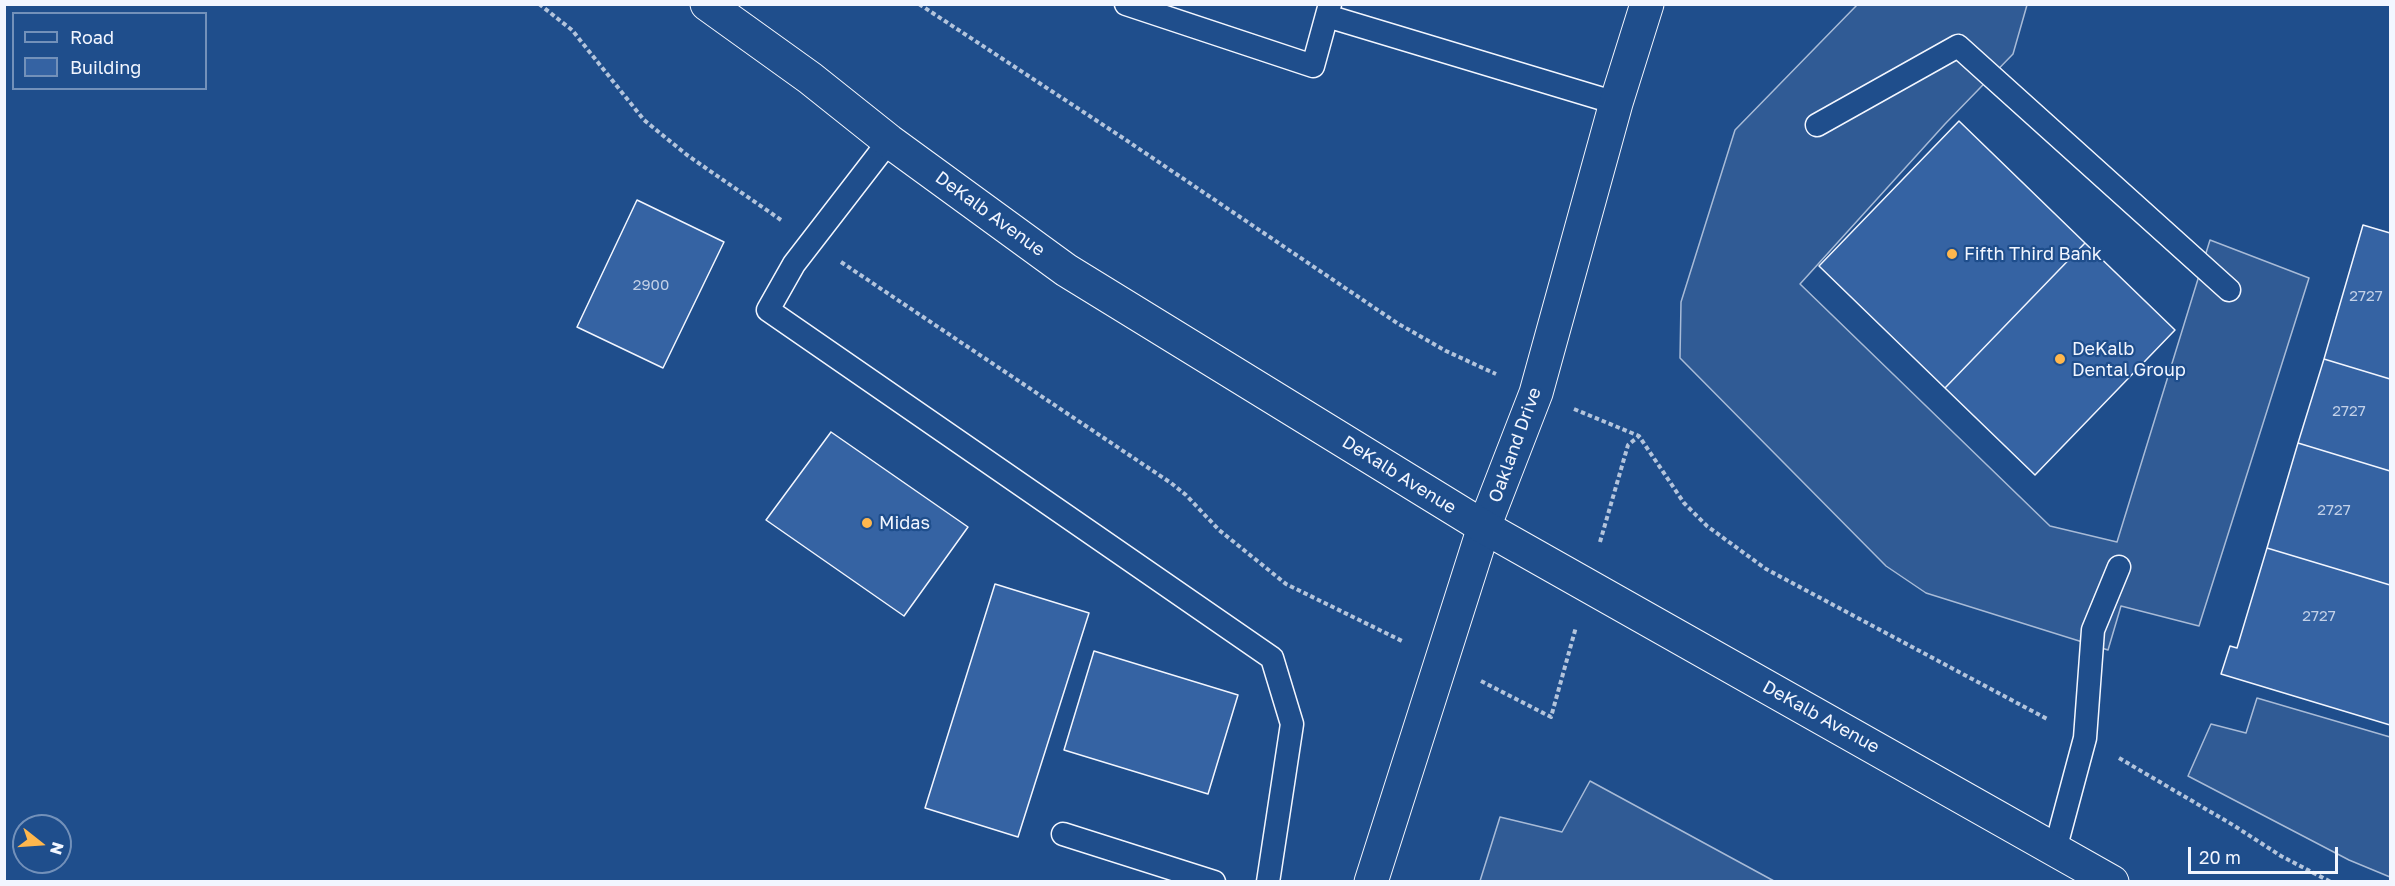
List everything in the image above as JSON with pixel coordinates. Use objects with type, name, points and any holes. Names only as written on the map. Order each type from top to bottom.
[{"type":"main road","name":"Oakland Drive","points":[[1371,882],[1484,527],[1536,393],[1616,103],[1647,4]]},
{"type":"main road","name":"DeKalb Avenue","points":[[718,8],[889,141],[1066,270],[1484,527],[2112,882]]},
{"type":"lane","points":[[1126,4],[1313,66],[1328,10],[1616,103]]},
{"type":"lane","points":[[1817,125],[1958,46],[2229,290]]},
{"type":"lane","points":[[889,141],[794,264],[768,310],[1272,658],[1292,724],[1268,882]]},
{"type":"lane","points":[[2055,850],[2085,738],[2093,630],[2119,567]]},
{"type":"lane","points":[[1063,834],[1214,882]]},
{"type":"path","points":[[539,4],[572,30],[644,120],[687,155],[811,242],[1171,483],[1186,495],[1219,530],[1286,584],[1551,717],[1628,445],[1639,436]]},
{"type":"path","points":[[919,4],[1397,322],[1446,351],[1536,393],[1639,436],[1684,503],[1707,526],[1766,570],[2085,738],[2234,825],[2281,856],[2331,882]]},
{"type":"shaded area","points":[[1857,5],[2027,5],[2013,54],[1945,124],[1800,284],[2050,526],[2117,542],[2210,240],[2309,278],[2199,626],[2121,606],[2108,650],[1926,593],[1886,566],[1680,358],[1681,302],[1735,130]]},
{"type":"shaded area","points":[[2257,698],[2390,737],[2390,877],[2349,860],[2188,776],[2211,724],[2246,733]]},
{"type":"shaded area","points":[[1590,781],[1774,881],[1480,881],[1500,817],[1562,832]]},
{"type":"building","name":"Fifth Third Bank","points":[[1959,121],[2085,243],[1945,388],[1819,266]]},
{"type":"building","points":[[637,200],[724,242],[663,368],[577,327]]},
{"type":"building","points":[[2363,225],[2390,233],[2390,379],[2324,359]]},
{"type":"building","name":"DeKalb Dental Group","points":[[2085,243],[2175,330],[2035,475],[1945,388]]},
{"type":"building","points":[[2324,359],[2390,379],[2390,471],[2298,443]]},
{"type":"building","name":"Midas","points":[[831,432],[968,527],[904,616],[766,520]]},
{"type":"building","points":[[2298,443],[2390,471],[2390,585],[2267,548]]},
{"type":"building","points":[[2267,548],[2390,585],[2390,725],[2221,674],[2230,646],[2237,648]]},
{"type":"building","points":[[995,584],[1089,613],[1018,837],[925,808]]},
{"type":"building","points":[[1094,651],[1238,695],[1208,794],[1064,750]]},
{"type":"place","name":"Fifth Third Bank","points":[[1952,254]]},
{"type":"place","name":"DeKalb Dental Group","points":[[2060,359]]},
{"type":"place","name":"Midas","points":[[867,523]]}]
